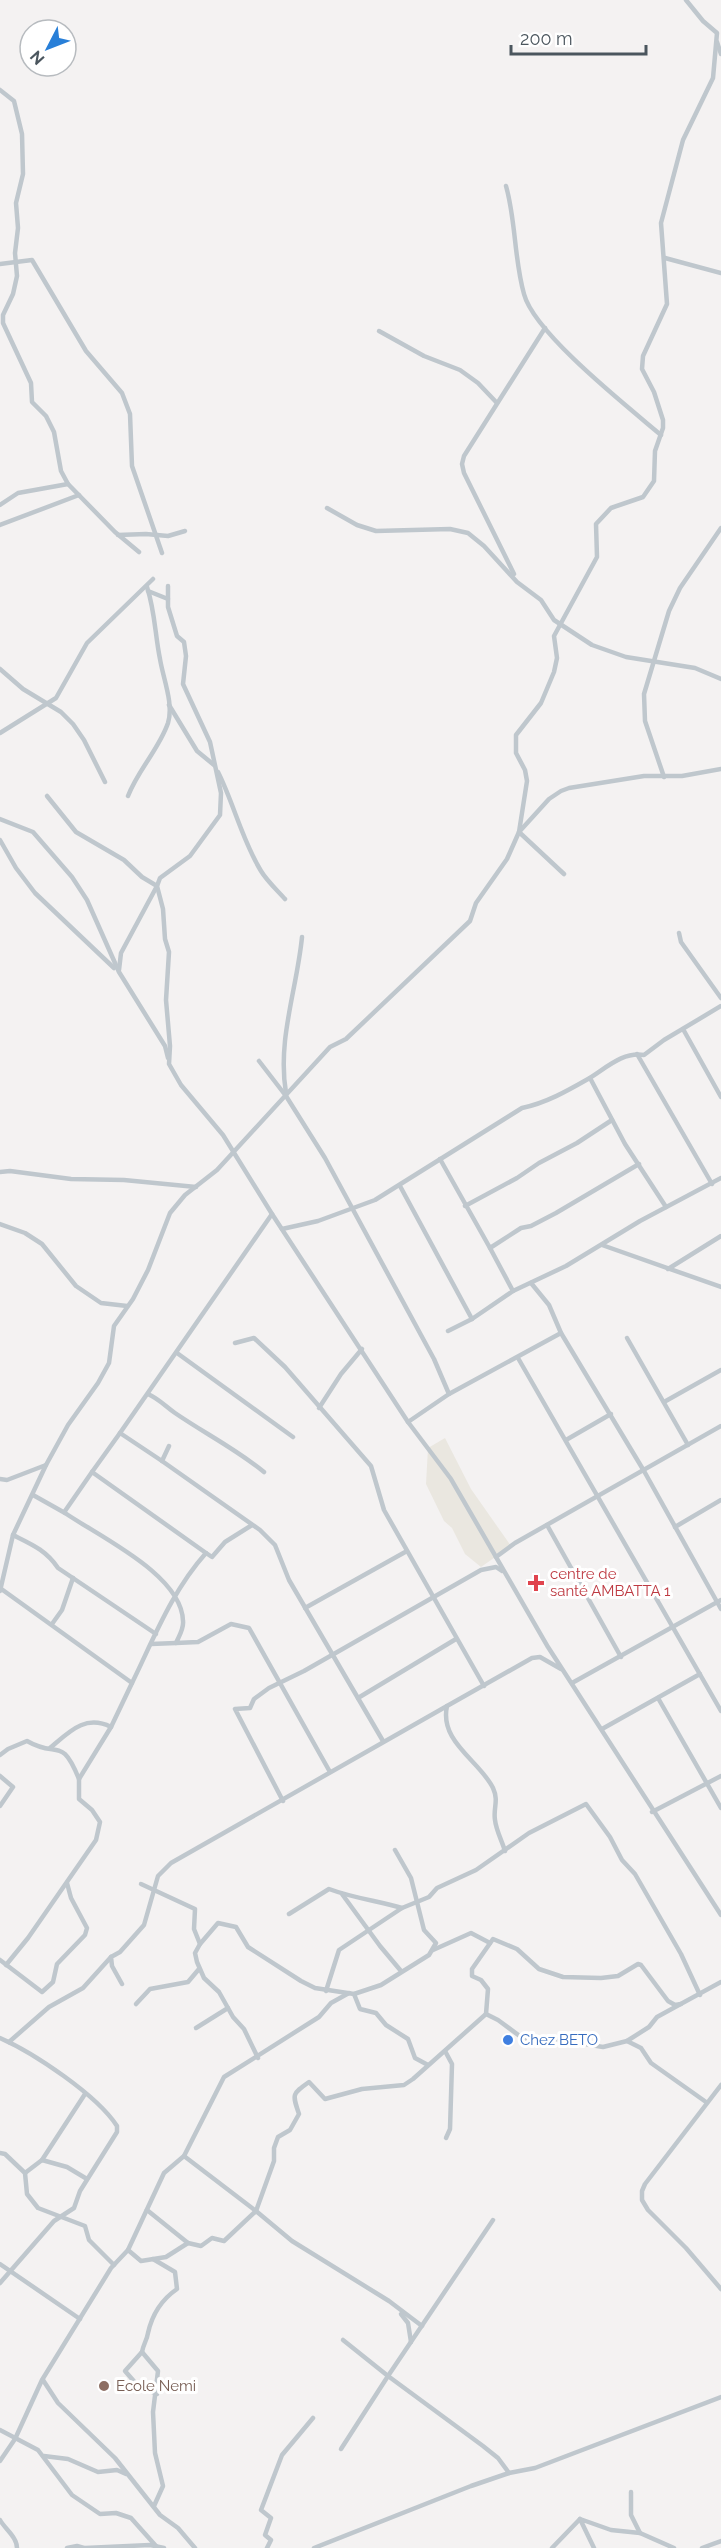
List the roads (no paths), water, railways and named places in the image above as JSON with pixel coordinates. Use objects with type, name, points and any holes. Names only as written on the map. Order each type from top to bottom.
[{"type":"street","points":[[686,0],[703,21],[716,32]]},
{"type":"street","points":[[132,1683],[0,1589],[12,1535],[68,1425],[98,1383],[109,1363],[114,1326],[148,1270],[170,1213],[196,1187],[218,1170],[232,1151],[330,1047],[346,1039],[470,921],[476,903],[507,859],[519,832],[528,781],[516,753],[516,735],[541,703],[554,672],[557,658],[554,636],[582,580],[597,557],[595,528],[600,518],[621,503],[638,500],[650,489],[656,468],[655,451],[663,428],[660,408],[642,369],[643,356],[667,304],[662,213],[683,140],[713,78],[716,32],[721,24]]},
{"type":"street","points":[[716,39],[721,54]]},
{"type":"street","points":[[0,90],[14,101],[22,134],[23,174],[17,198],[16,284],[3,315],[3,323],[31,383],[32,402],[46,416],[54,432],[61,471],[68,484],[118,535],[139,552]]},
{"type":"street","points":[[506,186],[524,297],[545,328],[596,379],[661,435]]},
{"type":"street","points":[[665,258],[721,273]]},
{"type":"street","points":[[0,264],[32,260],[86,351],[122,393],[130,414],[132,466],[162,553]]},
{"type":"street","points":[[517,582],[464,473],[462,464],[464,456],[545,328]]},
{"type":"street","points":[[380,331],[424,356],[460,370],[478,382],[497,403]]},
{"type":"street","points":[[0,505],[18,494],[68,484]]},
{"type":"street","points":[[0,525],[79,495]]},
{"type":"street","points":[[327,508],[357,525],[376,531],[450,530],[468,534],[484,546],[517,582],[541,600],[561,626],[602,650],[695,668],[721,680]]},
{"type":"street","points":[[664,777],[645,721],[644,694],[669,611],[680,588],[721,528]]},
{"type":"street","points":[[118,535],[168,536],[185,531]]},
{"type":"street","points":[[0,733],[48,703],[62,690],[87,643],[148,589],[153,579]]},
{"type":"street","points":[[118,972],[122,953],[160,878],[190,856],[220,815],[221,793],[210,742],[183,684],[186,656],[184,642],[177,636],[168,607],[168,586]]},
{"type":"street","points":[[148,589],[168,599]]},
{"type":"street","points":[[128,796],[135,779],[169,720],[170,705],[148,589]]},
{"type":"street","points":[[0,669],[23,689],[48,703],[73,724],[84,740],[105,782]]},
{"type":"street","points":[[170,705],[197,751],[215,765],[230,795],[248,847],[257,864],[285,900]]},
{"type":"street","points":[[519,832],[549,799],[568,788],[645,776],[664,777],[721,769]]},
{"type":"street","points":[[47,796],[76,832],[115,854],[141,877],[157,886],[169,952],[166,1000],[170,1046],[169,1064]]},
{"type":"street","points":[[0,819],[33,832],[66,870],[87,900],[118,972],[165,1047],[169,1064],[181,1085],[223,1135],[408,1422],[452,1479],[506,1576],[563,1670],[652,1812],[672,1838],[721,1915]]},
{"type":"street","points":[[519,832],[564,874]]},
{"type":"street","points":[[0,840],[16,868],[35,893],[118,972]]},
{"type":"street","points":[[678,933],[681,942],[721,998]]},
{"type":"street","points":[[286,1096],[283,1077],[283,1041],[297,979],[302,937]]},
{"type":"street","points":[[282,1229],[353,1210],[400,1186],[522,1108],[537,1105],[590,1078],[608,1065],[637,1054],[644,1055],[664,1040],[721,1006]]},
{"type":"street","points":[[683,1029],[721,1097]]},
{"type":"street","points":[[637,1054],[712,1184]]},
{"type":"street","points":[[259,1061],[286,1096],[325,1158],[434,1359],[449,1394]]},
{"type":"street","points":[[590,1078],[612,1119],[666,1207]]},
{"type":"street","points":[[465,1206],[577,1143],[612,1119]]},
{"type":"street","points":[[440,1160],[513,1291]]},
{"type":"street","points":[[490,1248],[521,1228],[531,1226],[556,1213],[639,1164]]},
{"type":"street","points":[[0,1172],[196,1187]]},
{"type":"street","points":[[448,1331],[472,1319],[513,1291],[721,1178]]},
{"type":"street","points":[[400,1186],[472,1319]]},
{"type":"street","points":[[65,1513],[64,1511],[177,1353],[272,1214]]},
{"type":"street","points":[[0,1224],[25,1233],[42,1244],[76,1286],[101,1303],[127,1306]]},
{"type":"street","points":[[668,1269],[721,1236]]},
{"type":"street","points":[[601,1245],[721,1287]]},
{"type":"street","points":[[531,1283],[549,1305],[561,1333],[611,1414],[719,1601],[721,1609]]},
{"type":"street","points":[[408,1422],[449,1394],[561,1333]]},
{"type":"street","points":[[235,1343],[254,1338],[285,1367],[371,1466],[384,1510],[484,1686]]},
{"type":"street","points":[[627,1338],[688,1445]]},
{"type":"street","points":[[319,1408],[341,1374],[362,1350]]},
{"type":"street","points":[[177,1353],[293,1437]]},
{"type":"street","points":[[518,1358],[721,1711]]},
{"type":"street","points":[[664,1402],[721,1370]]},
{"type":"street","points":[[148,1394],[229,1448],[242,1454],[264,1472]]},
{"type":"street","points":[[566,1440],[611,1414]]},
{"type":"street","points":[[496,1557],[547,1525],[721,1426]]},
{"type":"street","points":[[120,1432],[252,1524],[275,1545],[289,1580],[383,1741]]},
{"type":"street","points":[[162,1461],[169,1446]]},
{"type":"street","points":[[0,1479],[7,1480],[46,1465]]},
{"type":"street","points":[[92,1472],[212,1557],[225,1542],[252,1524]]},
{"type":"street","points":[[33,1495],[153,1570],[175,1595],[183,1621],[176,1643]]},
{"type":"street","points":[[675,1527],[721,1500]]},
{"type":"street","points":[[547,1525],[621,1657]]},
{"type":"street","points":[[12,1535],[38,1547],[52,1558],[58,1568],[156,1634]]},
{"type":"street","points":[[305,1608],[407,1551]]},
{"type":"street","points":[[79,1779],[111,1726],[175,1595],[188,1573],[206,1553]]},
{"type":"street","points":[[283,1801],[235,1709],[250,1708],[258,1696],[481,1570],[496,1566],[506,1576]]},
{"type":"street","points":[[52,1624],[62,1610],[73,1578]]},
{"type":"street","points":[[572,1683],[719,1601]]},
{"type":"street","points":[[151,1644],[198,1642],[231,1624],[249,1628],[255,1634],[330,1772]]},
{"type":"street","points":[[358,1698],[456,1639]]},
{"type":"street","points":[[9,2042],[49,2007],[83,1988],[111,1957],[120,1952],[144,1925],[158,1876],[171,1863],[532,1658],[540,1657],[563,1670]]},
{"type":"street","points":[[602,1729],[700,1674]]},
{"type":"street","points":[[658,1698],[721,1808]]},
{"type":"street","points":[[447,1706],[444,1717],[456,1744],[492,1786],[498,1800],[494,1819],[505,1851]]},
{"type":"street","points":[[50,1748],[84,1722],[95,1721],[111,1726]]},
{"type":"street","points":[[0,1755],[27,1741],[64,1752],[79,1779],[79,1799],[92,1810],[100,1822],[95,1842],[6,1965]]},
{"type":"street","points":[[0,1776],[13,1787],[0,1806]]},
{"type":"street","points":[[652,1812],[721,1776]]},
{"type":"street","points":[[326,1990],[339,1950],[402,1908],[429,1898],[436,1888],[476,1870],[529,1833],[586,1804],[610,1837],[622,1860],[634,1874],[681,1954],[700,1995]]},
{"type":"street","points":[[0,2461],[15,2439],[42,2380],[114,2265],[128,2250],[164,2173],[184,2156],[224,2078],[319,2017],[332,2003],[352,1993],[381,1985],[429,1955],[436,1943],[424,1930],[411,1878],[395,1850]]},
{"type":"street","points":[[0,1960],[42,1992],[53,1982],[57,1964],[85,1935],[87,1928],[71,1898],[67,1883]]},
{"type":"street","points":[[141,1884],[195,1909],[194,1929],[200,1944]]},
{"type":"street","points":[[289,1914],[329,1889],[402,1908]]},
{"type":"street","points":[[342,1894],[401,1971]]},
{"type":"street","points":[[258,2058],[244,2029],[219,1992],[204,1978],[199,1969],[195,1953],[218,1923],[236,1927],[248,1947],[315,1988],[352,1993]]},
{"type":"street","points":[[431,1951],[471,1933],[490,1943]]},
{"type":"street","points":[[147,2211],[188,2243],[201,2246],[212,2238],[224,2241],[256,2211],[274,2162],[274,2148],[278,2137],[290,2130],[298,2114],[293,2098],[296,2092],[309,2082],[325,2099],[362,2089],[405,2085],[486,2014],[488,1989],[481,1980],[472,1976],[472,1969],[493,1940],[517,1949],[540,1969],[563,1977],[618,1976],[638,1964],[641,1965],[668,2001],[675,2005],[681,2004]]},
{"type":"street","points":[[111,1957],[112,1966],[122,1984]]},
{"type":"street","points":[[136,2004],[150,1989],[188,1982],[199,1969]]},
{"type":"street","points":[[486,2014],[498,2019],[521,2037],[533,2040],[549,2038],[603,2047],[627,2041],[649,2026],[657,2017],[721,1982]]},
{"type":"street","points":[[352,1993],[360,2009],[376,2013],[386,2025],[408,2039],[415,2058],[428,2065]]},
{"type":"street","points":[[196,2028],[228,2008]]},
{"type":"street","points":[[0,2038],[39,2059],[85,2094],[117,2126],[117,2132],[87,2179],[74,2208],[61,2216],[36,2240],[0,2283]]},
{"type":"street","points":[[627,2041],[640,2048],[651,2063],[706,2103]]},
{"type":"street","points":[[445,2050],[452,2064],[450,2129],[446,2138]]},
{"type":"street","points":[[721,2085],[642,2191],[642,2200],[648,2210],[686,2248],[721,2289]]},
{"type":"street","points":[[26,2173],[42,2160],[85,2094]]},
{"type":"street","points":[[0,2153],[5,2154],[26,2173],[27,2194],[38,2208],[85,2226],[89,2240],[114,2265]]},
{"type":"street","points":[[184,2156],[292,2241],[389,2301],[422,2326]]},
{"type":"street","points":[[42,2160],[67,2167],[87,2179]]},
{"type":"street","points":[[341,2449],[493,2220]]},
{"type":"street","points":[[128,2250],[141,2261],[166,2257],[188,2243]]},
{"type":"street","points":[[153,2259],[175,2272],[177,2289],[165,2297],[148,2326],[142,2352],[125,2371],[139,2387],[157,2394]]},
{"type":"street","points":[[0,2264],[80,2319]]},
{"type":"street","points":[[389,2301],[405,2317],[411,2332],[410,2344]]},
{"type":"street","points":[[343,2340],[498,2458],[509,2473]]},
{"type":"street","points":[[142,2352],[158,2371],[153,2412],[155,2453],[163,2486],[154,2506]]},
{"type":"street","points":[[42,2380],[58,2403],[115,2458],[160,2515],[178,2528],[195,2548]]},
{"type":"street","points":[[314,2548],[509,2473],[535,2468],[721,2397]]},
{"type":"street","points":[[267,2548],[271,2540],[265,2535],[272,2518],[261,2510],[282,2455],[313,2418]]},
{"type":"street","points":[[0,2430],[34,2448],[44,2456],[72,2495],[100,2514],[116,2513],[131,2518],[156,2546]]},
{"type":"street","points":[[44,2456],[68,2459],[98,2472],[117,2470],[129,2475]]},
{"type":"street","points":[[631,2492],[631,2515],[640,2533]]},
{"type":"street","points":[[580,2519],[611,2530],[640,2533],[675,2548]]},
{"type":"street","points":[[552,2548],[580,2519]]},
{"type":"street","points":[[580,2519],[594,2548]]},
{"type":"street","points":[[0,2520],[5,2529],[15,2538],[17,2548]]},
{"type":"street","points":[[702,2548],[719,2545]]},
{"type":"street","points":[[67,2548],[156,2546],[164,2548]]},
{"type":"place","name":"centre de santé AMBATTA 1","points":[[536,1583]]},
{"type":"place","name":"Chez BETO","points":[[508,2040]]},
{"type":"place","name":"Ecole Nemi","points":[[104,2386]]}]
